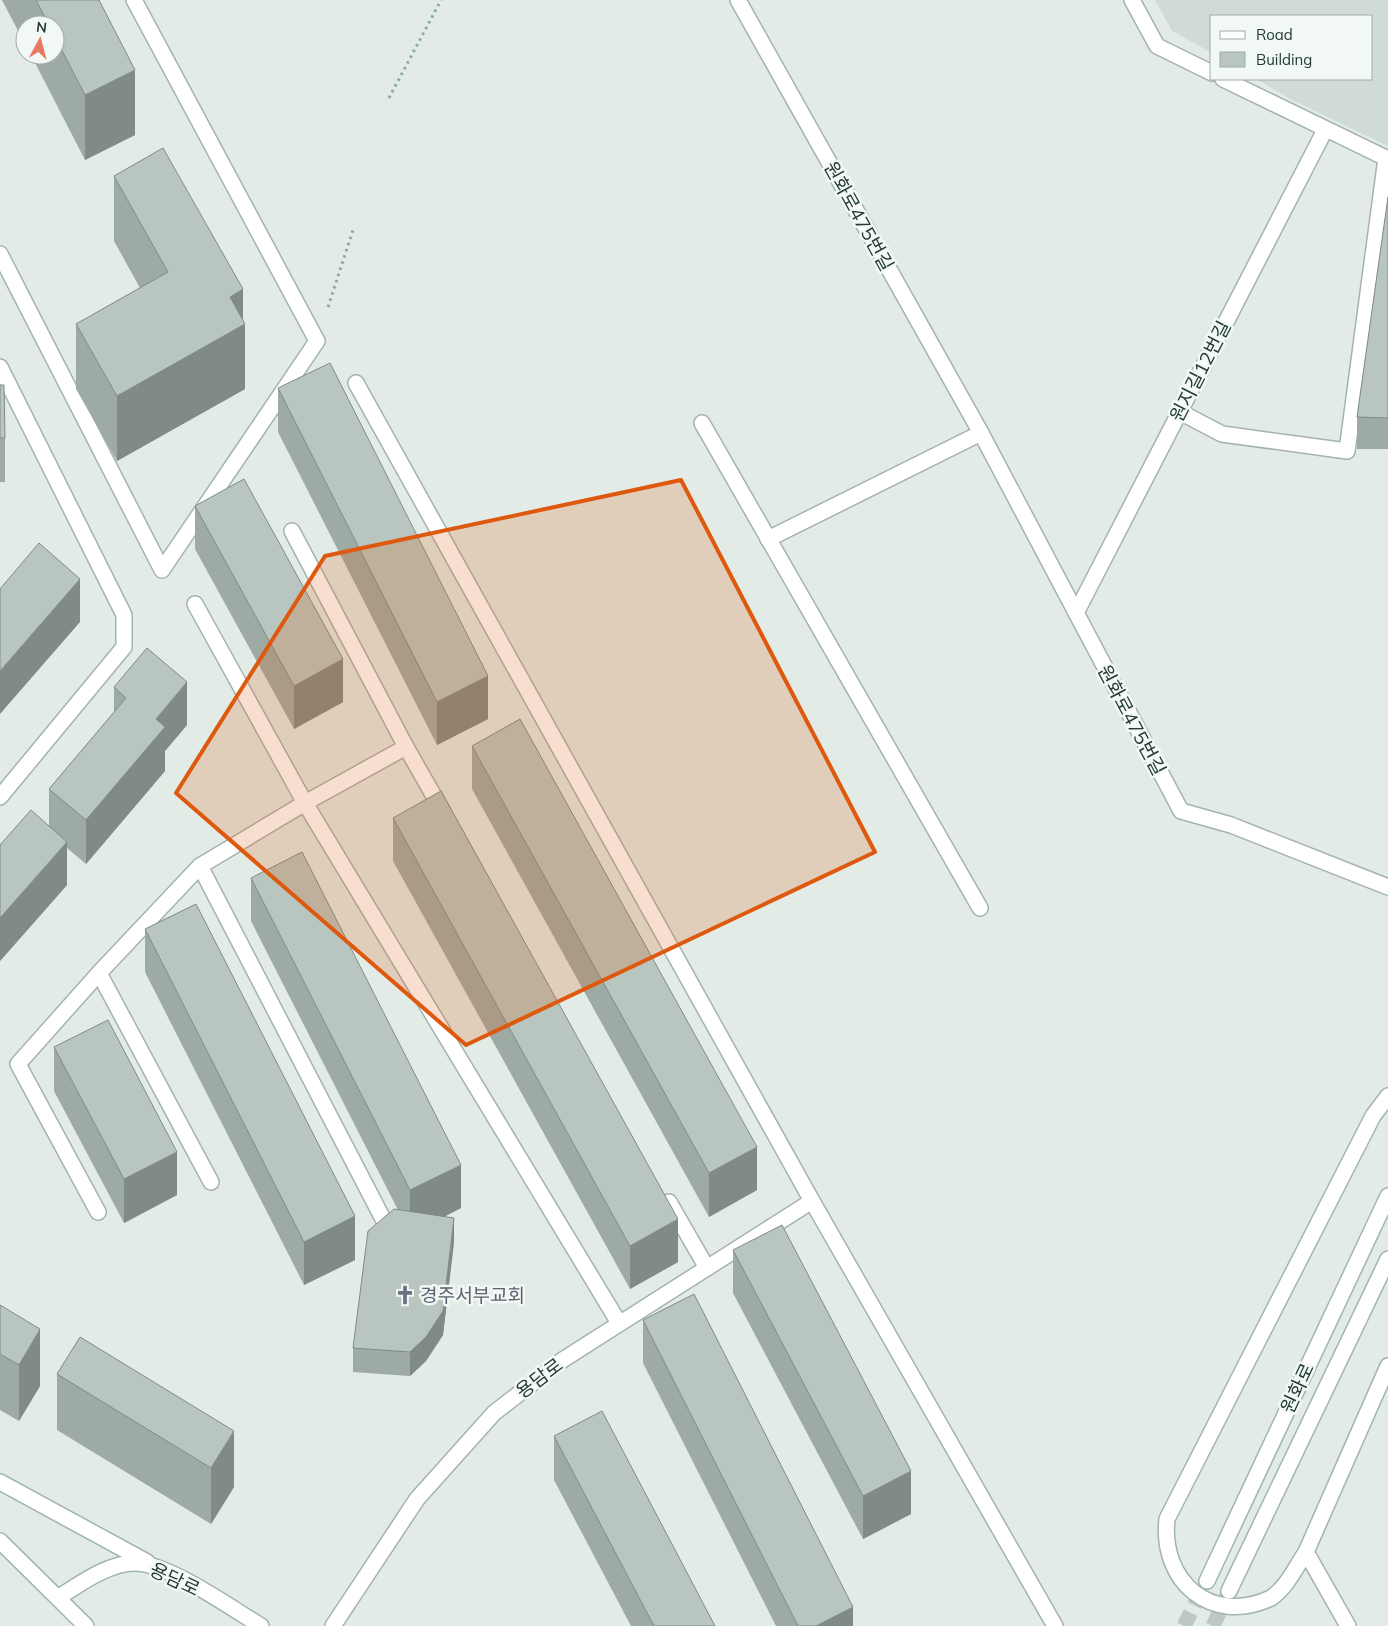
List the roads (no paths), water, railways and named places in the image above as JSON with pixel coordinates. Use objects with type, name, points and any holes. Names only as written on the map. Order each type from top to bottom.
[{"type":"street","points":[[0,254],[162,570],[317,341],[134,0]]},
{"type":"street","name":"원화로475번길","points":[[738,0],[981,433],[1181,811],[1231,825],[1388,887]]},
{"type":"street","points":[[1132,0],[1157,46],[1210,72]]},
{"type":"street","points":[[1180,412],[1222,434],[1347,451],[1387,159],[1225,80]]},
{"type":"street","name":"원지길12번길","points":[[1076,613],[1325,130]]},
{"type":"street","points":[[0,367],[124,615],[124,647],[0,797]]},
{"type":"street","points":[[356,383],[812,1201],[1055,1626]]},
{"type":"street","points":[[702,423],[980,908]]},
{"type":"street","points":[[768,539],[981,433]]},
{"type":"street","points":[[292,531],[406,747],[450,824]]},
{"type":"street","points":[[195,604],[305,803],[619,1323]]},
{"type":"street","points":[[98,1212],[18,1064],[99,973],[200,866],[305,803],[406,747]]},
{"type":"street","points":[[200,866],[384,1219]]},
{"type":"street","points":[[99,973],[211,1182]]},
{"type":"street","points":[[1388,1096],[1373,1116],[1167,1519],[1165,1536],[1167,1553],[1173,1570],[1192,1596],[1216,1610],[1236,1612],[1272,1597],[1290,1577],[1306,1552],[1388,1366]]},
{"type":"street","points":[[662,1191],[706,1268]]},
{"type":"street","name":"원화로","points":[[1207,1581],[1388,1196]]},
{"type":"street","name":"용담로","points":[[333,1626],[418,1499],[494,1412],[561,1361],[812,1201]]},
{"type":"street","name":"원화로","points":[[1229,1591],[1388,1259]]},
{"type":"street","points":[[0,1482],[154,1566]]},
{"type":"street","points":[[0,1542],[59,1597],[86,1626]]},
{"type":"street","points":[[1306,1552],[1348,1626]]},
{"type":"street","name":"용담로","points":[[59,1597],[111,1568],[134,1563],[154,1566],[179,1578],[260,1626]]},
{"type":"tunnel","points":[[1184,1626],[1205,1584]]},
{"type":"tunnel","points":[[1213,1626],[1228,1593]]},
{"type":"place","name":"경주서부교회","points":[[405,1295]]}]
